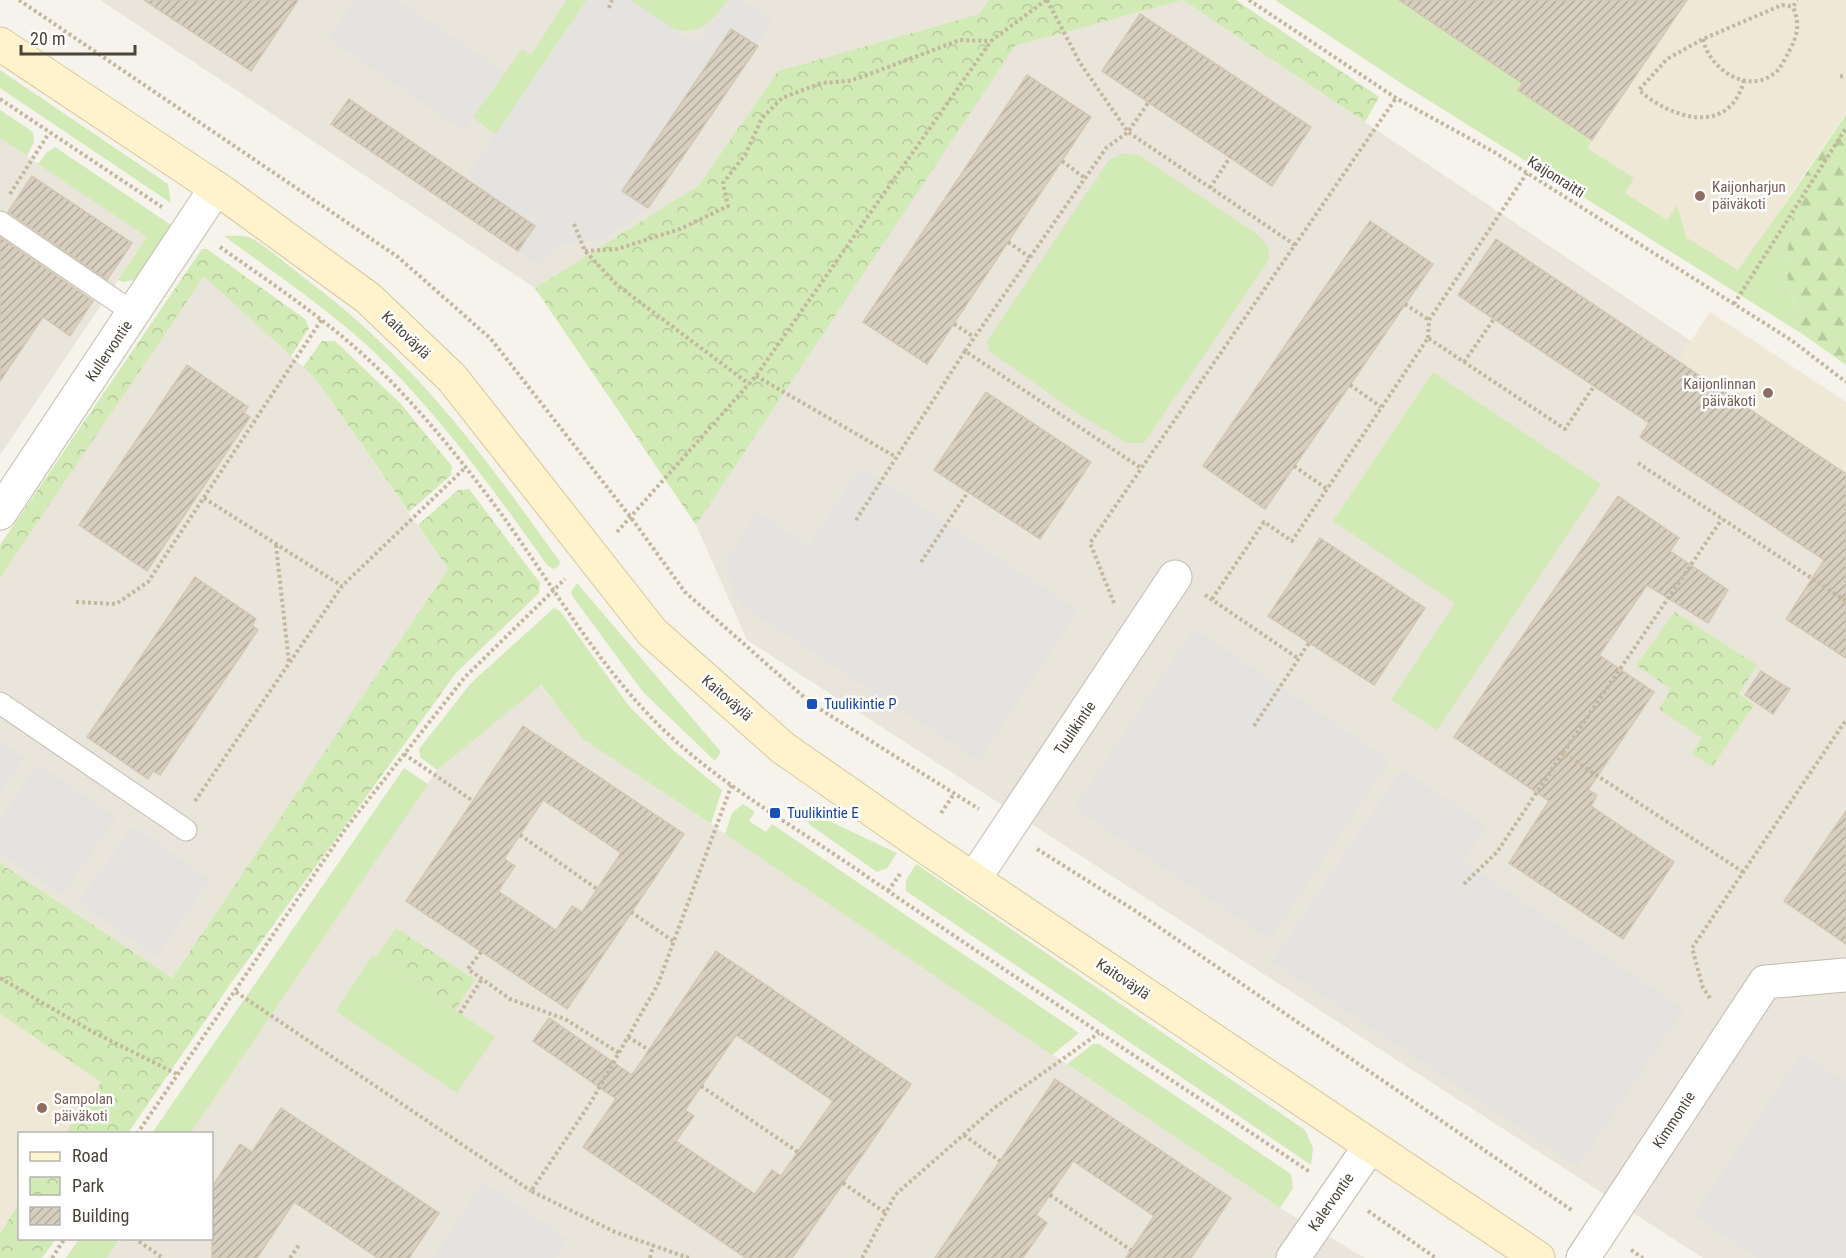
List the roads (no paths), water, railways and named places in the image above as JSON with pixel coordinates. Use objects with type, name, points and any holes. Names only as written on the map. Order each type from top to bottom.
[{"type":"street","name":"Kaitoväylä","points":[[0,44],[216,188],[368,298],[452,378],[652,632],[783,748],[1538,1258]]},
{"type":"street","name":"Kullervontie","points":[[0,513],[216,188]]},
{"type":"street","name":"Tuulikintie","points":[[974,879],[1007,829],[1188,584]]},
{"type":"street","name":"Kimmontie","points":[[1582,1258],[1764,982],[1846,975]]},
{"type":"street","name":"Kalervontie","points":[[1293,1258],[1370,1146]]},
{"type":"lane","points":[[0,222],[134,314]]},
{"type":"lane","points":[[0,703],[182,827]]},
{"type":"place","name":"Kaijonharjun päiväkoti","points":[[1700,196]]},
{"type":"place","name":"Kaijonlinnan päiväkoti","points":[[1768,393]]},
{"type":"place","name":"Tuulikintie P","points":[[812,704]]},
{"type":"place","name":"Tuulikintie E","points":[[775,813]]},
{"type":"place","name":"Sampolan päiväkoti","points":[[42,1108]]}]
